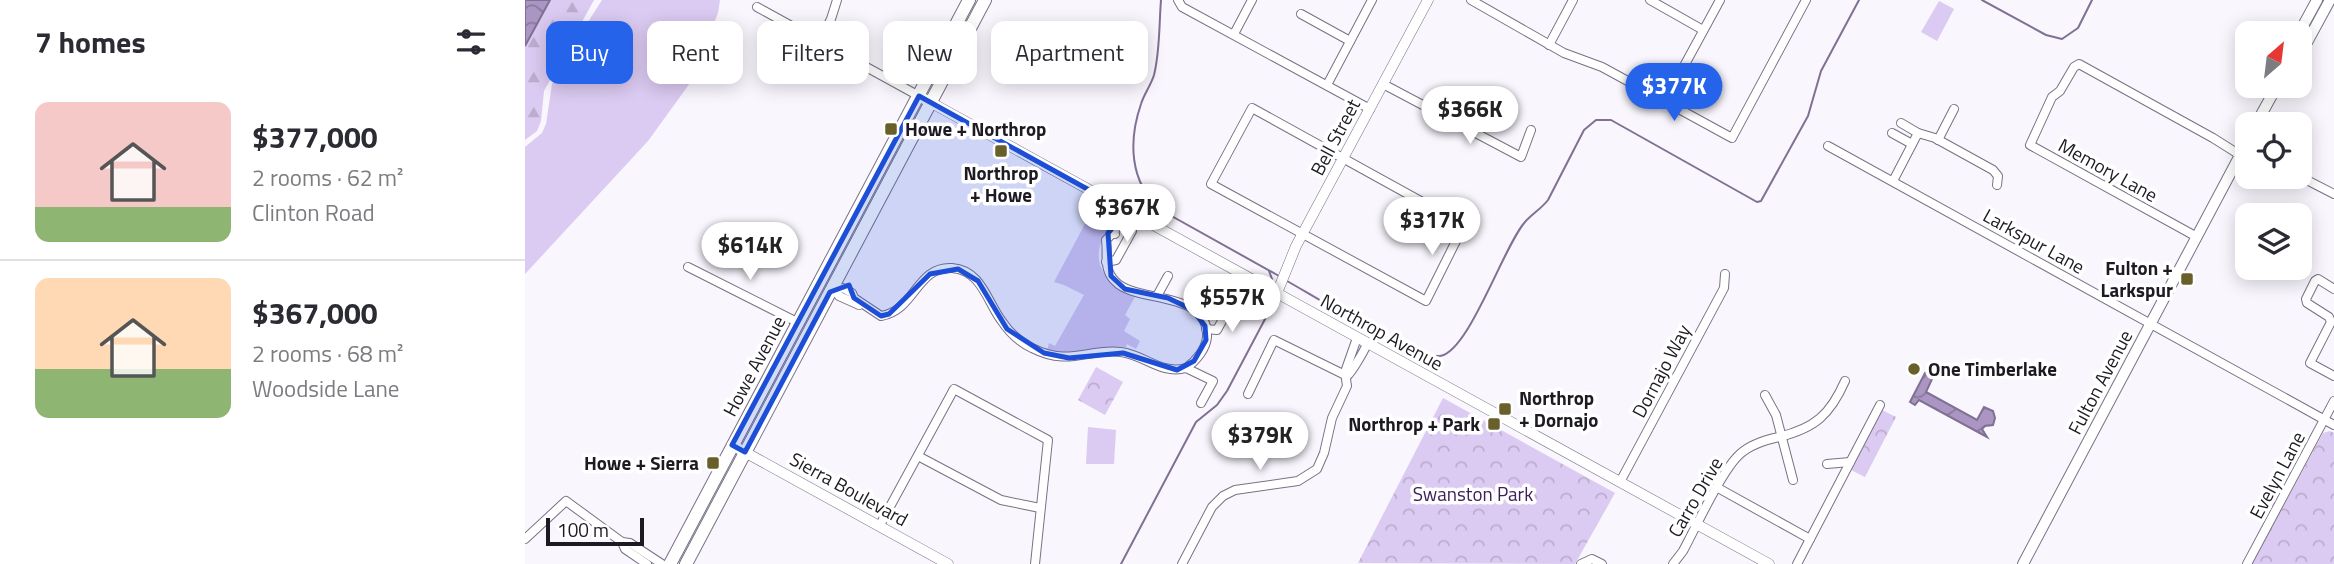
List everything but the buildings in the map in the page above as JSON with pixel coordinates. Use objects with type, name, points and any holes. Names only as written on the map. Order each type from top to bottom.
[{"type":"main road","name":"Howe Avenue","points":[[686,564],[834,289],[969,0]]},
{"type":"main road","name":"Howe Avenue","points":[[670,564],[844,237],[985,0]]},
{"type":"main road","points":[[2306,21],[2317,0]]},
{"type":"main road","points":[[2312,33],[2330,0]]},
{"type":"main road","name":"Fulton Avenue","points":[[2022,564],[2235,167]]},
{"type":"main road","points":[[834,289],[828,284],[828,279],[845,246],[844,237]]},
{"type":"main road","points":[[780,386],[778,373],[798,335],[799,323]]},
{"type":"street","points":[[830,21],[837,0]]},
{"type":"street","points":[[1178,0],[1182,7],[1370,108]]},
{"type":"street","points":[[1234,34],[1252,0]]},
{"type":"street","points":[[1327,85],[1372,0]]},
{"type":"street","name":"Bell Street","points":[[1277,293],[1303,234],[1428,0]]},
{"type":"street","points":[[1471,0],[1564,53],[1602,67],[1732,138],[1806,0]]},
{"type":"street","points":[[1549,45],[1573,0]]},
{"type":"street","points":[[1650,0],[1703,30]]},
{"type":"street","points":[[1665,101],[1720,0]]},
{"type":"street","name":"Northrop Avenue","points":[[757,7],[783,21]]},
{"type":"street","points":[[1301,14],[1350,41]]},
{"type":"street","name":"Memory Lane","points":[[2197,237],[2030,145],[2052,97],[2060,91],[2074,66],[2079,65],[2213,138],[2235,145]]},
{"type":"street","name":"Northrop Avenue","points":[[869,68],[1769,564]]},
{"type":"street","points":[[1383,84],[1521,157],[1531,130]]},
{"type":"street","points":[[1252,108],[1343,159],[1464,225],[1426,301],[1211,184],[1252,108]]},
{"type":"street","points":[[1938,140],[1954,109]]},
{"type":"street","points":[[1901,123],[1993,170],[1998,176],[1997,185]]},
{"type":"street","points":[[1893,181],[1918,133]]},
{"type":"street","points":[[1892,134],[1912,144]]},
{"type":"street","name":"Larkspur Lane","points":[[1828,146],[2334,425]]},
{"type":"street","points":[[2312,183],[2334,194]]},
{"type":"street","points":[[834,289],[843,288],[852,293],[853,300],[881,316],[895,312],[930,274],[940,270],[958,269],[978,281],[1007,329],[1044,354],[1069,358],[1123,353],[1165,369],[1186,368],[1202,351],[1206,340],[1202,320],[1193,310],[1174,300],[1131,291],[1118,285],[1111,276],[1106,262],[1109,235],[1114,232],[1127,211]]},
{"type":"street","points":[[1106,262],[1116,260],[1132,231]]},
{"type":"street","points":[[688,267],[799,323]]},
{"type":"street","name":"Dornajo Way","points":[[1620,482],[1724,288],[1725,274]]},
{"type":"street","points":[[1157,296],[1168,276]]},
{"type":"street","points":[[2334,289],[2318,279],[2306,299],[2307,303],[2329,317],[2331,322],[2310,363],[2334,376]]},
{"type":"street","points":[[1206,330],[1217,330],[1234,299]]},
{"type":"street","points":[[1352,361],[1357,338]]},
{"type":"street","points":[[1248,394],[1274,340],[1347,376]]},
{"type":"street","points":[[1182,564],[1212,507],[1223,496],[1234,490],[1298,481],[1317,469],[1322,460],[1332,418],[1347,386],[1345,372],[1367,344]]},
{"type":"street","points":[[1186,368],[1213,381],[1201,403]]},
{"type":"street","name":"Carro Drive","points":[[1673,564],[1732,463],[1742,452],[1758,442],[1805,429],[1825,415],[1837,399],[1845,381]]},
{"type":"street","points":[[880,525],[954,389],[1048,440],[1035,564]]},
{"type":"street","points":[[1765,395],[1774,410],[1793,480]]},
{"type":"street","name":"Evelyn Lane","points":[[2247,564],[2334,401]]},
{"type":"street","points":[[1797,564],[1880,405]]},
{"type":"street","name":"Sierra Boulevard","points":[[732,445],[949,564]]},
{"type":"street","points":[[918,456],[1001,500],[1040,508]]},
{"type":"street","points":[[1827,464],[1850,462]]},
{"type":"street","points":[[1718,488],[1810,539]]},
{"type":"street","points":[[525,539],[566,501],[622,542],[630,543],[662,564]]},
{"type":"street","points":[[622,542],[625,549],[647,564]]},
{"type":"street","points":[[1581,564],[1592,559],[1602,564]]},
{"type":"highlighted area","points":[[919,96],[1127,211],[1108,233],[1111,276],[1125,289],[1168,298],[1193,310],[1205,326],[1206,340],[1194,361],[1177,370],[1123,353],[1069,358],[1044,353],[1007,329],[978,281],[958,269],[930,274],[889,314],[881,316],[854,298],[849,285],[830,292],[745,452],[732,445]]},
{"type":"green space","points":[[550,0],[594,0],[582,21],[546,21],[548,84],[544,91],[541,121],[537,131],[525,140],[525,46]]},
{"type":"green space","points":[[602,0],[720,0],[715,21],[647,21],[647,84],[689,84],[648,141],[525,274],[525,147],[542,133],[546,124],[552,84],[633,84],[633,21],[589,21]]},
{"type":"green space","points":[[1939,1],[1954,9],[1937,41],[1921,32]]},
{"type":"green space","points":[[1095,205],[1115,216],[1100,246],[1100,264],[1107,278],[1136,295],[1125,315],[1130,319],[1124,331],[1140,341],[1136,349],[1127,344],[1126,347],[1078,352],[1047,350],[1049,343],[1055,346],[1084,295],[1054,282]]},
{"type":"green space","points":[[1096,367],[1123,382],[1105,415],[1078,400]]},
{"type":"green space","name":"Swanston Park","points":[[1443,398],[1615,493],[1575,564],[1358,563]]},
{"type":"green space","points":[[1882,410],[1896,417],[1865,477],[1851,470]]},
{"type":"green space","points":[[1088,427],[1116,430],[1114,464],[1086,464]]},
{"type":"green space","points":[[2323,433],[2334,433],[2334,564],[2252,564]]},
{"type":"water","points":[[525,0],[550,0],[525,46]]},
{"type":"water","points":[[1925,373],[1933,377],[1926,392],[1977,420],[1984,407],[1993,411],[1993,425],[1982,429],[1987,437],[1919,400],[1915,405],[1910,402]]},
{"type":"waterway","points":[[1161,0],[1156,66],[1141,104],[1134,132],[1134,160],[1142,186],[1159,209],[1279,276]]},
{"type":"waterway","points":[[1287,281],[1388,338],[1409,348],[1440,356],[1451,350],[1463,337],[1517,234],[1525,222],[1548,200],[1584,130],[1596,120],[1611,120],[1757,202],[1761,201],[1808,116],[1821,71],[1859,0]]},
{"type":"waterway","points":[[1982,0],[2046,35],[2062,39],[2078,28],[2092,0]]},
{"type":"waterway","points":[[1269,271],[1272,279]]},
{"type":"waterway","points":[[1121,564],[1196,422],[1217,405],[1227,391],[1274,302]]},
{"type":"place","name":"Howe + Northrop","points":[[891,129]]},
{"type":"place","name":"Northrop + Howe","points":[[1001,151]]},
{"type":"place","name":"Fulton + Larkspur","points":[[2187,279]]},
{"type":"place","name":"One Timberlake","points":[[1914,369]]},
{"type":"place","name":"Northrop + Dornajo","points":[[1505,409]]},
{"type":"place","name":"Northrop + Park","points":[[1494,424]]},
{"type":"place","name":"Howe + Sierra","points":[[713,463]]}]
